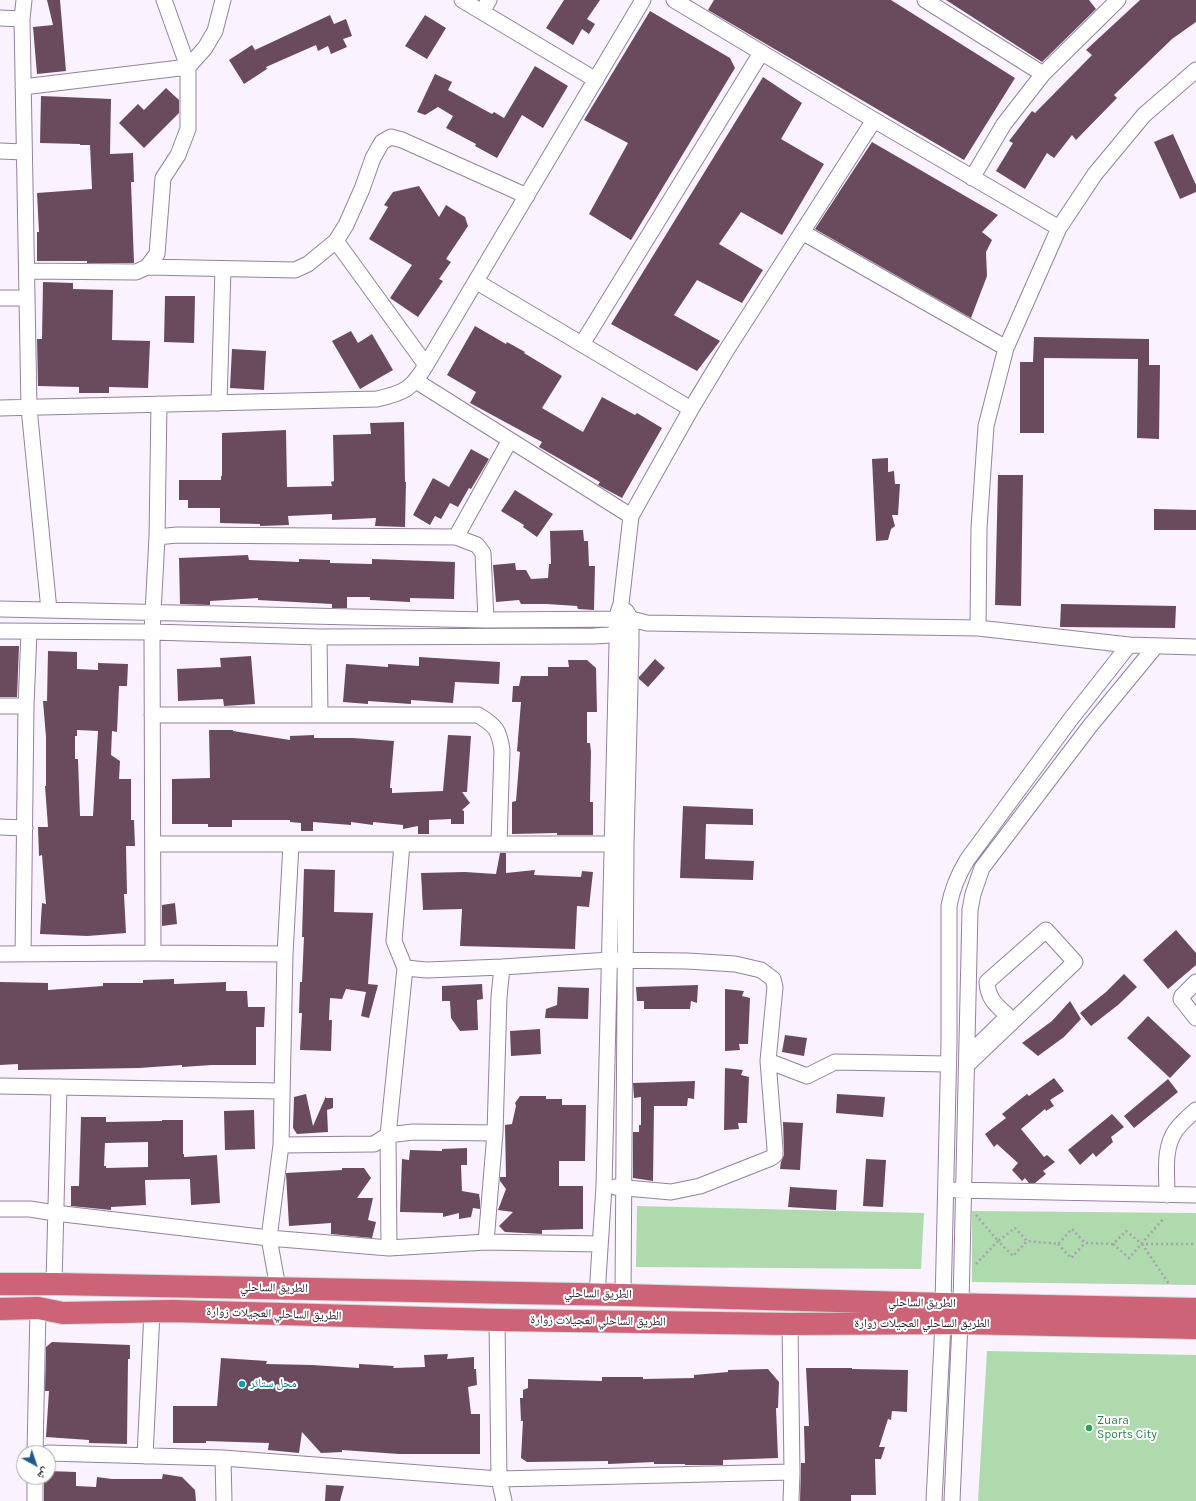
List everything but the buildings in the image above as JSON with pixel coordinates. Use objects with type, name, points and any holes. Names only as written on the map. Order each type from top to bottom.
[{"type":"highway","name":"الطريق الساحلي","points":[[0,1284],[623,1295],[952,1314],[1196,1309]]},
{"type":"highway","name":"الطريق الساحلي العجيلات زوارة","points":[[0,1309],[38,1308],[63,1313],[152,1312],[497,1320],[790,1324],[952,1314],[1196,1328]]},
{"type":"street","points":[[24,0],[22,19],[29,408],[49,610]]},
{"type":"street","points":[[147,267],[157,254],[163,178],[178,155],[188,129],[188,67],[164,0]]},
{"type":"street","points":[[23,87],[188,67],[206,48],[214,31],[223,0]]},
{"type":"street","points":[[462,0],[486,6],[596,80]]},
{"type":"street","points":[[0,408],[377,399],[399,393],[416,381],[426,365],[477,282],[643,0]]},
{"type":"street","points":[[674,0],[874,120],[1059,228]]},
{"type":"street","points":[[925,0],[1043,74]]},
{"type":"street","points":[[972,178],[1004,124],[1043,74],[1118,0]]},
{"type":"street","points":[[0,18],[22,19]]},
{"type":"street","points":[[582,344],[761,53]]},
{"type":"street","points":[[978,628],[979,528],[986,426],[1006,348],[1059,228],[1095,174],[1144,116],[1196,70]]},
{"type":"street","points":[[597,1295],[604,1186],[610,960],[619,844],[624,635],[621,604],[631,516],[691,409],[726,351],[874,120]]},
{"type":"street","points":[[27,271],[136,272],[147,267],[295,270],[308,264],[336,242],[349,218],[373,158],[382,142],[391,137],[402,140],[527,196]]},
{"type":"street","points":[[0,151],[24,152]]},
{"type":"street","points":[[802,232],[1006,348]]},
{"type":"street","points":[[336,242],[426,365]]},
{"type":"street","points":[[219,403],[223,269]]},
{"type":"street","points":[[477,282],[691,409]]},
{"type":"street","points":[[0,298],[27,298]]},
{"type":"street","points":[[416,381],[631,516]]},
{"type":"street","points":[[153,953],[152,632],[157,537],[158,404]]},
{"type":"street","points":[[456,537],[510,440]]},
{"type":"street","points":[[157,537],[177,535],[456,537],[477,545],[483,553],[486,620]]},
{"type":"street","points":[[0,609],[486,620],[623,619],[647,623],[978,628],[1129,645],[1155,647],[1196,647]]},
{"type":"street","points":[[0,631],[152,632],[319,637],[624,635],[647,623]]},
{"type":"street","points":[[23,954],[26,706],[29,632]]},
{"type":"street","points":[[319,637],[320,715]]},
{"type":"street","points":[[952,1501],[952,1314],[945,1190],[948,1064],[949,906],[952,891],[960,871],[1070,720],[1129,645]]},
{"type":"street","points":[[934,1501],[965,1190],[970,910],[972,894],[982,868],[1090,726],[1155,647]]},
{"type":"street","points":[[0,706],[26,706]]},
{"type":"street","points":[[152,715],[478,715],[492,724],[500,736],[502,750],[499,844]]},
{"type":"street","points":[[0,827],[25,828]]},
{"type":"street","points":[[153,844],[619,844]]},
{"type":"street","points":[[278,1288],[270,1238],[281,1145],[285,954],[291,844]]},
{"type":"street","points":[[390,1248],[388,1135],[405,968],[394,940],[402,844]]},
{"type":"street","points":[[619,844],[626,962],[623,1295]]},
{"type":"street","points":[[1046,930],[1075,962],[967,1054],[1008,1016],[995,1004],[988,992],[987,982],[1046,930]]},
{"type":"street","points":[[0,954],[285,954]]},
{"type":"street","points":[[405,968],[427,970],[502,968],[610,960],[626,962],[687,961],[735,964],[761,970],[773,979],[775,987],[768,1061],[775,1155],[771,1158],[700,1186],[671,1192],[604,1186]]},
{"type":"street","points":[[486,1242],[494,1133],[499,997],[502,968]]},
{"type":"street","points":[[1196,982],[1182,996],[1181,1000],[1196,1018]]},
{"type":"street","points":[[609,1016],[626,1017]]},
{"type":"street","points":[[948,1042],[967,1054]]},
{"type":"street","points":[[768,1061],[807,1076],[835,1062],[948,1064]]},
{"type":"street","points":[[0,1086],[281,1091]]},
{"type":"street","points":[[54,1284],[59,1087]]},
{"type":"street","points":[[1167,1195],[1167,1164],[1169,1144],[1177,1129],[1196,1110]]},
{"type":"street","points":[[281,1145],[374,1144],[388,1135],[412,1132],[494,1133]]},
{"type":"street","points":[[945,1190],[1196,1195]]},
{"type":"street","points":[[0,1209],[30,1209],[270,1238],[390,1248],[486,1242],[600,1244]]},
{"type":"street","points":[[35,1445],[38,1308]]},
{"type":"street","points":[[145,1456],[152,1312]]},
{"type":"street","points":[[497,1320],[499,1479],[504,1501]]},
{"type":"street","points":[[790,1324],[791,1501]]},
{"type":"street","points":[[56,1453],[223,1458],[499,1479],[792,1472]]},
{"type":"street","points":[[223,1458],[224,1501]]},
{"type":"street","points":[[34,1501],[35,1485]]},
{"type":"path","points":[[973,1211],[998,1241],[1013,1256],[1027,1241]]},
{"type":"path","points":[[1058,1244],[1072,1229],[1085,1243],[1113,1244],[1129,1258],[1164,1218]]},
{"type":"path","points":[[972,1268],[998,1241],[1015,1228],[1027,1241],[1058,1244],[1071,1258],[1085,1243]]},
{"type":"path","points":[[1113,1244],[1126,1231],[1142,1244],[1170,1284]]},
{"type":"path","points":[[1142,1244],[1196,1243]]},
{"type":"green space","points":[[637,1206],[924,1213],[921,1269],[636,1267]]},
{"type":"green space","points":[[972,1211],[1196,1213],[1196,1285],[972,1282]]},
{"type":"green space","name":"Zuara Sports City","points":[[987,1351],[1196,1355],[1196,1501],[978,1501]]},
{"type":"place","name":"محل ستائر","points":[[242,1384]]},
{"type":"place","name":"Zuara Sports City","points":[[1089,1428]]}]
